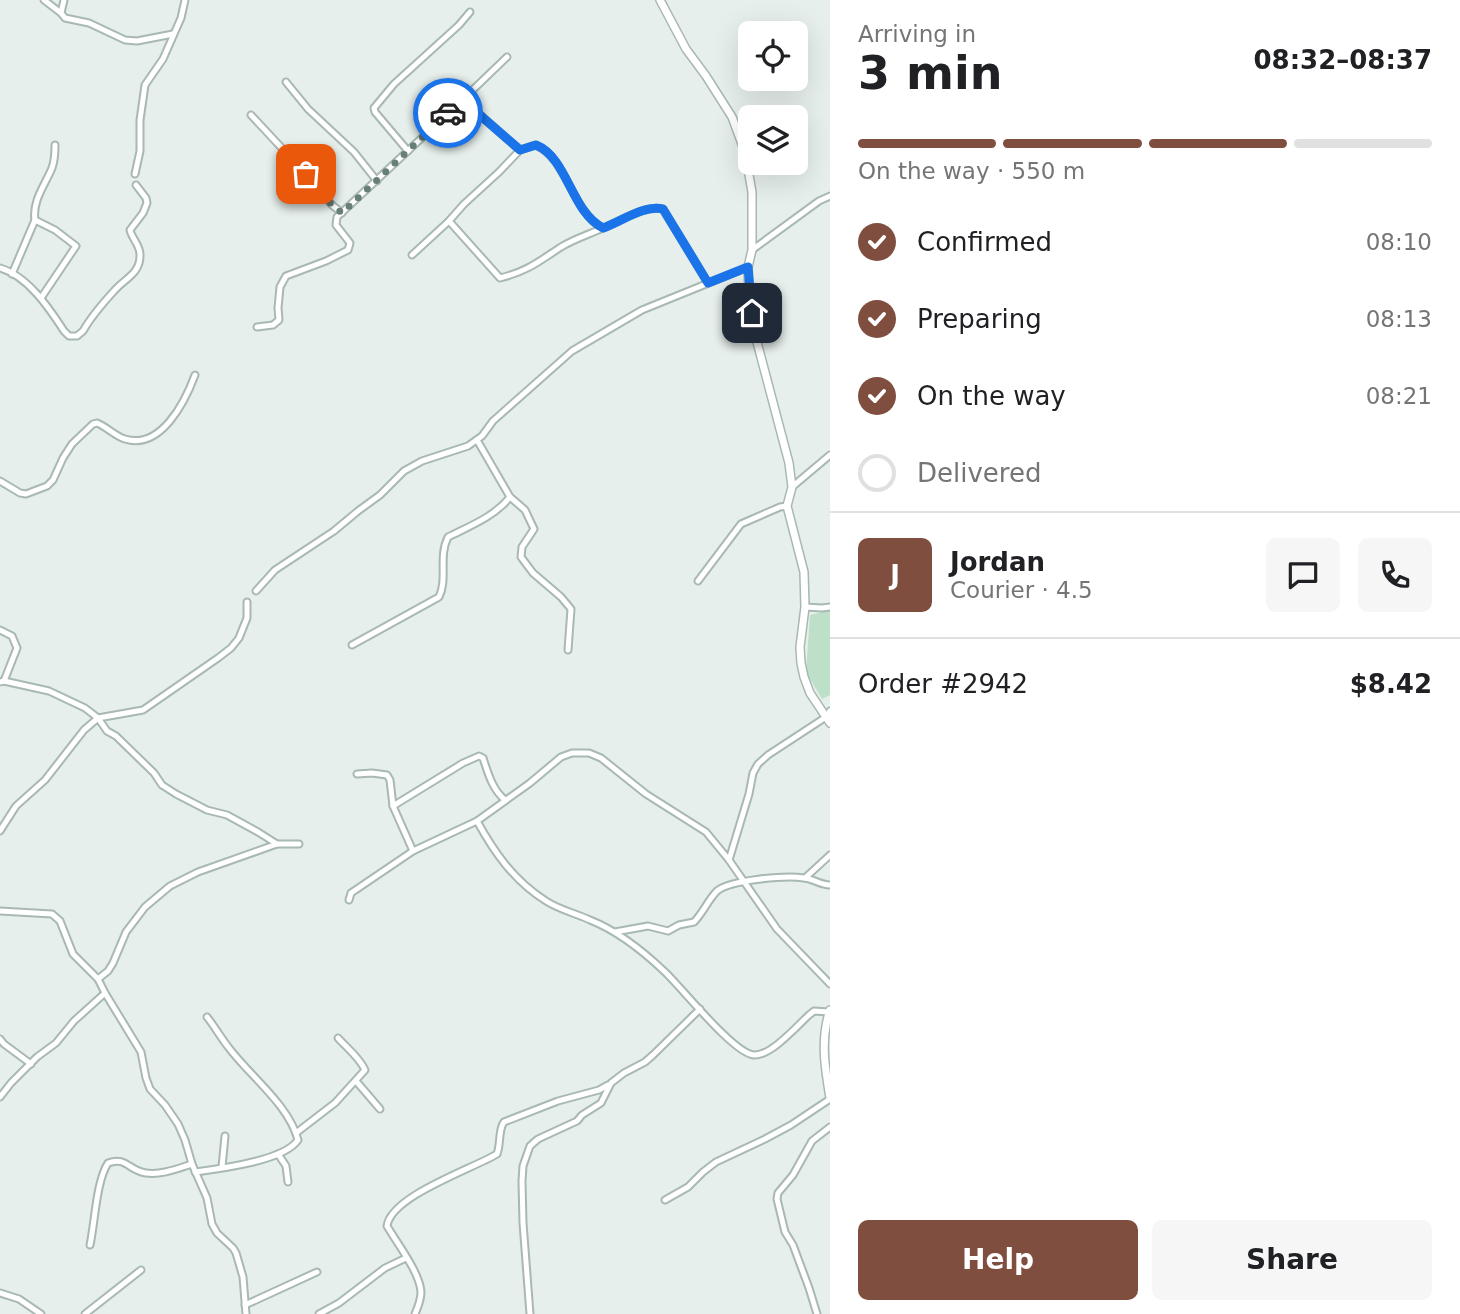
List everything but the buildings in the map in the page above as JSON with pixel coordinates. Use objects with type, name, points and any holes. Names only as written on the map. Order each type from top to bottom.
[{"type":"street","points":[[44,0],[65,18],[89,23],[125,40],[137,41],[173,34]]},
{"type":"street","points":[[61,13],[64,0]]},
{"type":"street","points":[[135,174],[140,150],[140,121],[145,85],[163,59],[181,18],[185,0]]},
{"type":"street","points":[[660,0],[685,49],[732,117],[745,152],[752,192],[752,250],[748,267],[753,327],[786,451],[792,487],[788,506],[804,572],[805,607],[800,647],[802,670],[810,693],[829,717],[758,764],[730,860]]},
{"type":"street","points":[[408,151],[374,108],[394,84],[470,12]]},
{"type":"street","points":[[257,327],[273,325],[279,320],[280,287],[286,276],[348,250],[350,243],[335,222],[337,217],[507,57]]},
{"type":"street","points":[[286,82],[309,109],[354,152],[377,181]]},
{"type":"street","points":[[469,94],[473,109]]},
{"type":"street","points":[[457,105],[473,109],[520,150]]},
{"type":"street","points":[[251,115],[342,213]]},
{"type":"street","points":[[12,274],[35,220],[37,199],[53,164],[55,145]]},
{"type":"street","points":[[412,255],[520,150],[536,145],[544,149],[558,166],[590,218],[603,228]]},
{"type":"street","points":[[0,268],[12,274],[41,298],[69,336],[77,336],[114,290],[135,271],[140,260],[140,253],[130,230],[147,203],[136,185]]},
{"type":"street","points":[[752,250],[819,201],[830,196]]},
{"type":"street","points":[[449,221],[500,278],[535,266],[564,246],[648,208],[656,207],[663,209],[708,283]]},
{"type":"street","points":[[35,220],[55,230],[76,246],[41,298]]},
{"type":"street","points":[[256,591],[275,570],[334,531],[380,495],[404,471],[422,461],[468,446],[477,440],[511,405],[572,351],[642,310],[748,267]]},
{"type":"street","points":[[0,481],[20,493],[41,490],[53,480],[72,444],[97,423],[126,439],[138,442],[151,438],[176,413],[188,394],[195,375]]},
{"type":"street","points":[[477,440],[510,497],[525,510],[534,528],[522,547],[521,556],[533,573],[571,609],[568,650]]},
{"type":"street","points":[[792,487],[830,455]]},
{"type":"street","points":[[352,645],[439,597],[443,589],[442,555],[448,537],[501,508],[510,497]]},
{"type":"street","points":[[698,581],[741,524],[788,506]]},
{"type":"street","points":[[0,831],[16,806],[45,780],[84,730],[98,718],[143,710],[231,648],[239,638],[247,618],[247,602]]},
{"type":"street","points":[[805,607],[830,607]]},
{"type":"street","points":[[0,630],[12,636],[17,648],[2,681],[49,691],[85,708],[98,718],[107,731],[117,736],[162,785],[207,810],[228,816],[276,844]]},
{"type":"street","points":[[349,900],[351,893],[414,851],[477,821],[561,757],[572,752],[589,753],[601,758],[646,794],[706,832],[730,860],[777,929],[830,984]]},
{"type":"street","points":[[393,806],[479,756],[483,758],[493,786],[505,800]]},
{"type":"street","points":[[357,774],[387,775],[393,806],[414,851]]},
{"type":"street","points":[[477,821],[491,847],[518,879],[563,911],[592,920],[615,932],[665,972],[727,1037],[745,1052],[751,1055],[763,1054],[814,1011],[830,1011],[825,1026],[824,1066],[830,1098],[782,1130],[716,1162],[688,1187],[665,1200]]},
{"type":"street","points":[[98,979],[108,971],[126,932],[145,907],[170,886],[198,872],[276,844],[299,844]]},
{"type":"street","points":[[805,878],[830,855]]},
{"type":"street","points":[[615,932],[648,926],[668,931],[694,922],[715,894],[727,886],[778,877],[805,878],[830,885]]},
{"type":"street","points":[[0,911],[48,913],[56,917],[73,954],[98,979],[141,1052],[150,1089],[178,1124],[191,1164],[202,1184],[212,1224],[217,1233],[233,1248],[238,1259],[243,1277],[246,1314]]},
{"type":"street","points":[[0,1097],[11,1083],[56,1043],[74,1021],[105,993]]},
{"type":"street","points":[[415,1314],[421,1293],[419,1282],[387,1226],[393,1213],[417,1193],[496,1154],[501,1125],[504,1122],[558,1101],[593,1093],[611,1083],[645,1062],[700,1009]]},
{"type":"street","points":[[195,1172],[242,1165],[278,1153],[295,1144],[298,1139],[276,1101],[230,1049],[207,1017]]},
{"type":"street","points":[[296,1133],[335,1103],[363,1073],[365,1067],[338,1038]]},
{"type":"street","points":[[0,1039],[31,1064]]},
{"type":"street","points":[[356,1081],[380,1109]]},
{"type":"street","points":[[530,1314],[522,1181],[527,1152],[533,1142],[577,1121],[601,1103],[611,1083]]},
{"type":"street","points":[[817,1314],[810,1288],[785,1232],[777,1199],[778,1193],[793,1175],[812,1142],[830,1127]]},
{"type":"street","points":[[222,1167],[225,1136]]},
{"type":"street","points":[[278,1153],[286,1167],[288,1182]]},
{"type":"street","points":[[90,1245],[99,1188],[108,1163],[122,1161],[137,1171],[148,1173],[173,1171],[191,1164]]},
{"type":"street","points":[[319,1314],[339,1303],[385,1268],[406,1258]]},
{"type":"street","points":[[85,1314],[141,1270]]},
{"type":"street","points":[[245,1305],[317,1272]]},
{"type":"street","points":[[0,1293],[19,1299],[41,1314]]},
{"type":"street","points":[[94,1307],[99,1314]]},
{"type":"green space","points":[[830,610],[830,695],[822,699],[806,672],[810,615]]},
{"type":"way so far","points":[[306,174],[342,213],[448,113]]},
{"type":"route","points":[[448,113],[457,105],[473,109],[520,150],[536,145],[544,149],[558,166],[590,218],[603,228],[648,208],[663,209],[708,283],[748,267],[752,313]]}]
